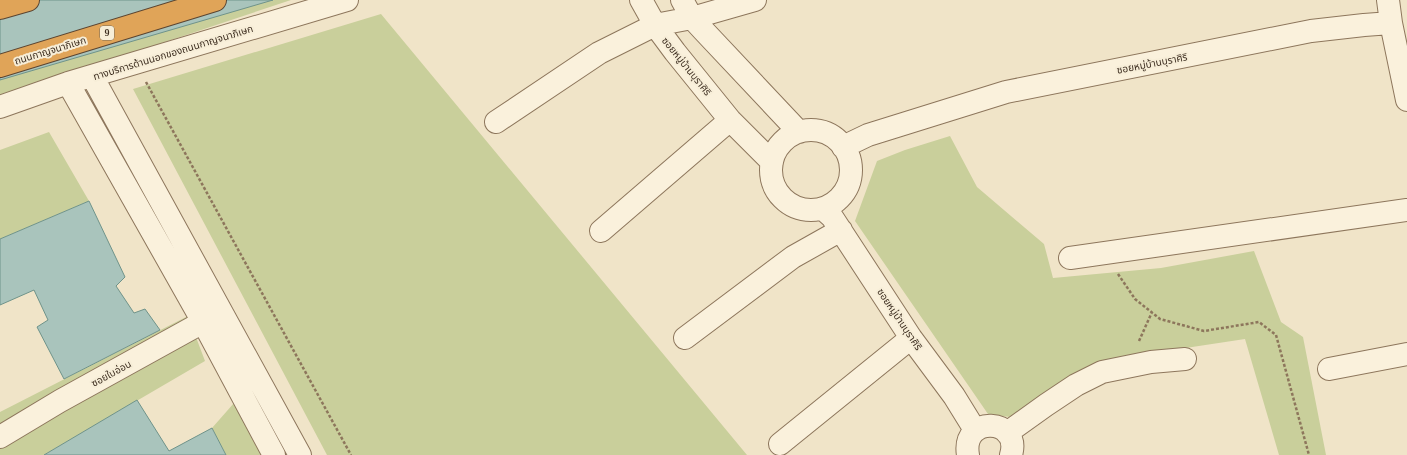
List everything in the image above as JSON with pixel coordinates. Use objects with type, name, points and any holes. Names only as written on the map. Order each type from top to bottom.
[{"type":"highway","points":[[0,8],[28,0]]},
{"type":"highway","name":"ถนนกาญจนาภิเษก","points":[[0,66],[215,0]]},
{"type":"street","name":"ทางบริการด้านนอกของถนนกาญจนาภิเษก","points":[[0,107],[68,83],[348,0]]},
{"type":"street","name":"ซอยหมู่บ้านบุราศิริ","points":[[641,0],[664,39],[730,120],[772,162]]},
{"type":"street","points":[[496,122],[598,52],[687,9],[755,0]]},
{"type":"street","points":[[1388,0],[1391,23],[1406,92]]},
{"type":"street","points":[[687,9],[799,132]]},
{"type":"street","name":"ซอยหมู่บ้านบุราศิริ","points":[[843,147],[868,135],[1006,92],[1311,31],[1391,23]]},
{"type":"street","points":[[92,76],[300,455]]},
{"type":"street","points":[[68,83],[203,322],[274,455]]},
{"type":"street","points":[[601,231],[730,120]]},
{"type":"street","points":[[812,130],[826,133],[838,141],[847,152],[851,165],[850,179],[845,192],[836,202],[823,209],[810,211],[796,208],[784,200],[775,189],[771,176],[772,162],[777,149],[786,139],[799,132],[812,130]]},
{"type":"street","name":"ซอยหมู่บ้านบุราศิริ","points":[[823,209],[832,217],[841,230],[911,338],[954,396],[975,430]]},
{"type":"street","points":[[1070,258],[1407,210]]},
{"type":"street","points":[[686,338],[793,256],[841,230]]},
{"type":"street","name":"ซอยใบอ่อน","points":[[0,437],[60,401],[203,322],[220,309]]},
{"type":"street","points":[[780,444],[911,338]]},
{"type":"street","points":[[1329,369],[1407,354]]},
{"type":"street","points":[[1007,433],[1076,385],[1102,372],[1151,362],[1185,359]]},
{"type":"street","points":[[968,455],[967,446],[970,437],[975,430],[983,426],[991,425],[1000,427],[1012,440],[1013,449],[1011,455]]},
{"type":"path","points":[[135,63],[352,455]]},
{"type":"path","points":[[1104,253],[1135,299],[1160,319],[1204,331],[1259,322],[1276,335],[1309,455]]},
{"type":"green space","points":[[0,0],[291,0],[0,97]]},
{"type":"green space","points":[[381,14],[747,455],[327,455],[133,89]]},
{"type":"green space","points":[[49,132],[89,201],[0,239],[0,150]]},
{"type":"green space","points":[[950,136],[977,187],[1044,244],[1053,278],[1161,268],[1254,251],[1281,322],[1303,337],[1326,455],[1279,455],[1245,339],[1113,359],[1010,417],[988,414],[855,221],[877,161],[905,150]]},
{"type":"green space","points":[[188,316],[205,361],[44,455],[0,455],[0,412]]},
{"type":"green space","points":[[234,403],[262,455],[226,455],[212,428]]},
{"type":"water","points":[[0,0],[273,0],[0,80]]},
{"type":"water","points":[[89,201],[125,277],[116,286],[134,313],[145,309],[160,330],[64,379],[37,327],[48,320],[34,290],[0,305],[0,239]]},
{"type":"water","points":[[137,400],[169,451],[212,428],[226,455],[44,455]]}]
